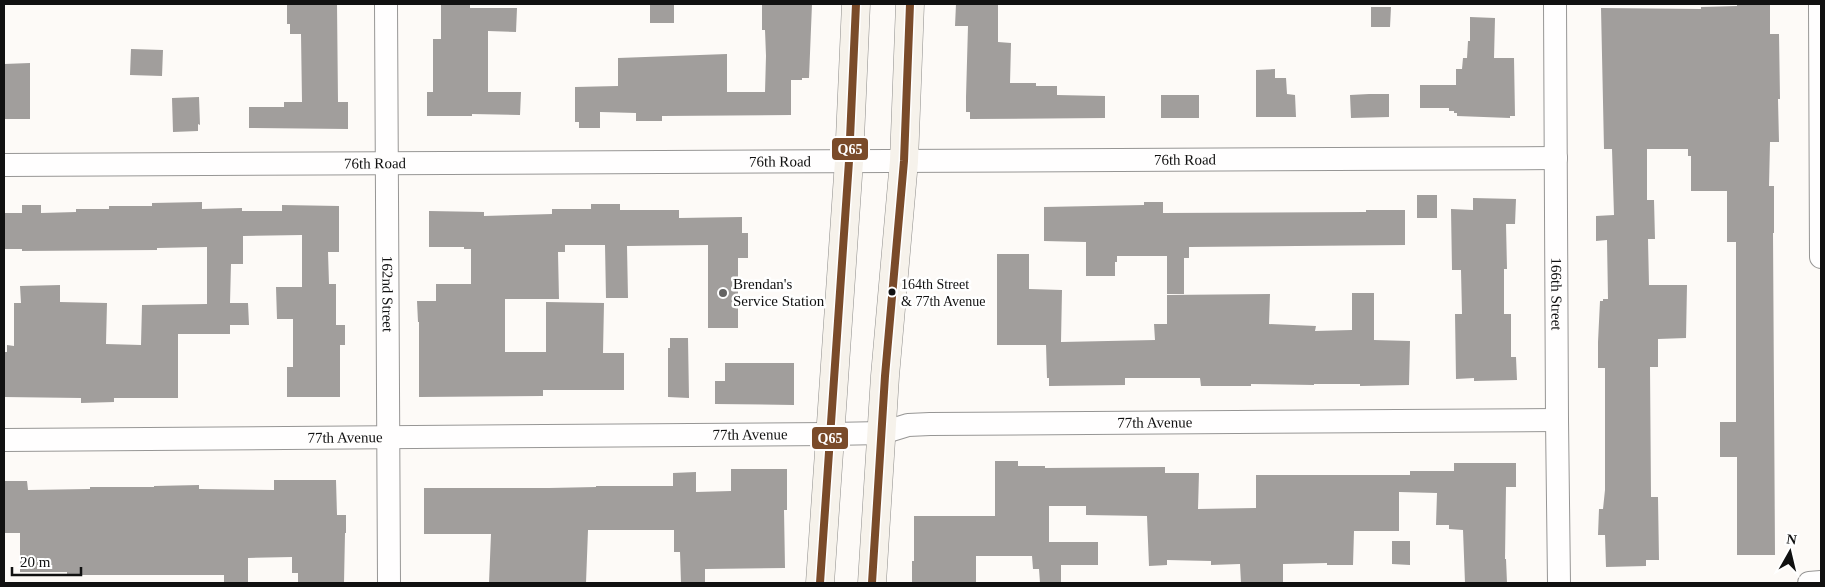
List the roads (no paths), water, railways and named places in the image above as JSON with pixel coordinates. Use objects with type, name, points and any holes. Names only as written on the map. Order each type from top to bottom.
[{"type":"street","name":"162nd Street","points":[[386,4],[389,583]]},
{"type":"street","points":[[820,583],[848,162],[856,4]]},
{"type":"street","points":[[872,583],[904,161],[910,4]]},
{"type":"street","name":"166th Street","points":[[1555,4],[1559,583]]},
{"type":"street","points":[[1820,4],[1821,256]]},
{"type":"street","name":"76th Road","points":[[4,165],[1556,158]]},
{"type":"street","name":"77th Avenue","points":[[4,440],[831,434],[882,432],[908,425],[930,424],[1557,420]]},
{"type":"street","points":[[1809,583],[1821,582]]},
{"type":"place","name":"164th Street & 77th Avenue","points":[[892,292]]},
{"type":"place","name":"Brendan's Service Station","points":[[723,293]]}]
